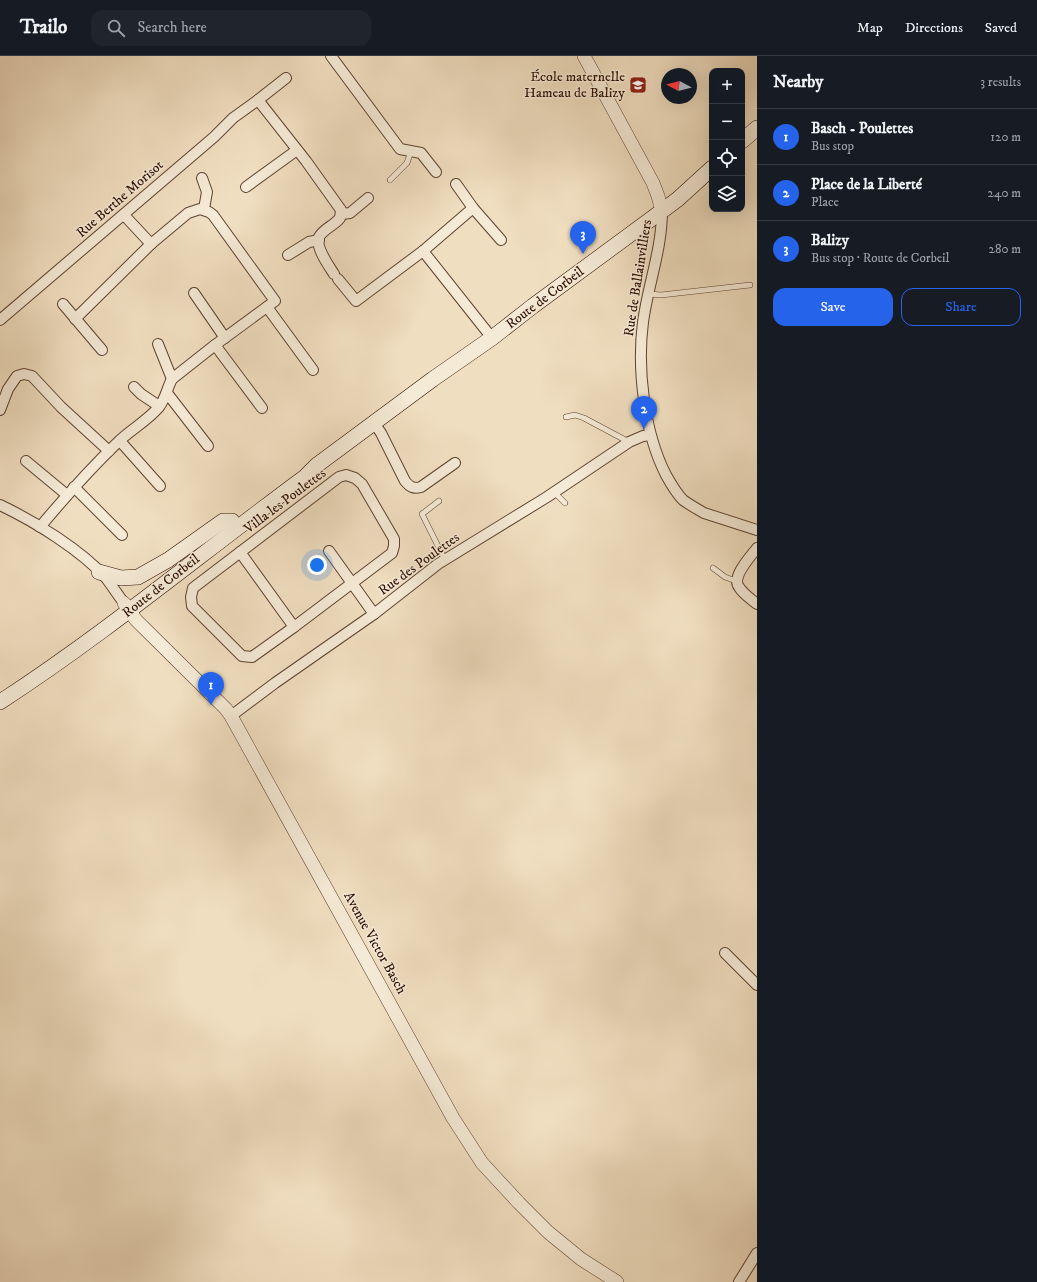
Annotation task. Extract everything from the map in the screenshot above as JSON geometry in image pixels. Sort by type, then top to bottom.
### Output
[{"type":"main road","points":[[743,140],[757,128]]},
{"type":"main road","name":"Route de Corbeil","points":[[126,606],[305,477],[318,465],[433,379],[492,338],[538,302],[678,199],[709,171]]},
{"type":"main road","name":"Route de Corbeil","points":[[0,701],[36,679],[112,624],[126,606],[143,590],[232,521],[302,472],[318,465]]},
{"type":"main road","points":[[99,572],[121,578],[138,577],[168,560],[223,521],[232,521]]},
{"type":"street","points":[[331,56],[400,149],[421,153],[436,172]]},
{"type":"street","points":[[584,56],[653,183],[662,211]]},
{"type":"street","name":"Rue Berthe Morisot","points":[[0,320],[214,137],[233,118],[286,78]]},
{"type":"street","points":[[258,100],[339,206],[342,214]]},
{"type":"street","points":[[246,187],[297,150]]},
{"type":"street","points":[[202,178],[207,192],[204,209]]},
{"type":"street","points":[[456,184],[473,208],[501,240]]},
{"type":"street","points":[[342,214],[350,213],[368,198]]},
{"type":"street","points":[[342,214],[337,222],[319,237],[318,244],[320,251],[336,277],[356,301],[423,251],[473,208]]},
{"type":"street","points":[[75,319],[151,244],[188,213],[204,209],[213,215],[313,370]]},
{"type":"street","name":"Rue de Ballainvilliers","points":[[662,211],[661,232],[643,320],[640,351],[641,374],[650,435],[659,460],[673,488],[683,499],[704,513],[757,530]]},
{"type":"street","points":[[124,215],[151,244]]},
{"type":"street","points":[[288,255],[309,242],[319,240]]},
{"type":"street","points":[[423,251],[492,338]]},
{"type":"street","points":[[194,293],[225,338]]},
{"type":"street","points":[[63,304],[102,350]]},
{"type":"street","points":[[40,527],[74,487],[109,451],[159,406],[167,393],[172,379],[271,304]]},
{"type":"street","points":[[158,344],[172,379]]},
{"type":"street","points":[[215,346],[262,408]]},
{"type":"street","points":[[0,410],[8,389],[16,376],[24,374],[32,376],[61,407],[109,451]]},
{"type":"street","points":[[134,387],[141,394],[159,406]]},
{"type":"street","points":[[167,393],[208,446]]},
{"type":"street","points":[[374,423],[381,433],[405,481],[410,487],[421,487],[455,463]]},
{"type":"street","name":"Rue des Poulettes","points":[[231,716],[275,683],[374,614],[445,560],[554,492],[629,442],[643,436],[650,435]]},
{"type":"street","points":[[120,440],[160,486]]},
{"type":"street","points":[[26,461],[67,495]]},
{"type":"street","name":"Villa les Poulettes","points":[[346,476],[356,478],[362,484],[394,539],[392,553],[252,657],[242,656],[192,606],[191,597],[193,588],[240,552],[339,477],[346,476]]},
{"type":"street","points":[[74,487],[122,535]]},
{"type":"street","points":[[0,505],[40,527],[72,548],[106,578],[126,606]]},
{"type":"street","points":[[757,548],[738,575],[736,581],[738,587],[757,604]]},
{"type":"street","points":[[330,551],[374,614]]},
{"type":"street","name":"Villa les Poulettes","points":[[240,552],[294,627]]},
{"type":"street","name":"Avenue Victor Basch","points":[[126,606],[136,620],[226,709],[231,716],[453,1118],[475,1153],[492,1175],[548,1232],[581,1259],[617,1282]]},
{"type":"street","points":[[725,953],[757,985]]},
{"type":"street","points":[[739,1282],[757,1254]]},
{"type":"lane","points":[[390,180],[407,163],[412,151]]},
{"type":"lane","points":[[649,294],[661,295],[750,285]]},
{"type":"lane","points":[[566,417],[576,416],[584,418],[629,442]]},
{"type":"lane","points":[[554,492],[565,503]]},
{"type":"lane","points":[[439,501],[422,514],[445,560]]},
{"type":"lane","points":[[713,568],[726,577],[736,581]]},
{"type":"place","name":"École maternelle Hameau de Balizy","points":[[638,85]]},
{"type":"place","name":"Balizy","points":[[583,254]]},
{"type":"place","name":"Place de la Liberté","points":[[644,429]]},
{"type":"place","name":"Basch - Poulettes","points":[[211,705]]}]
